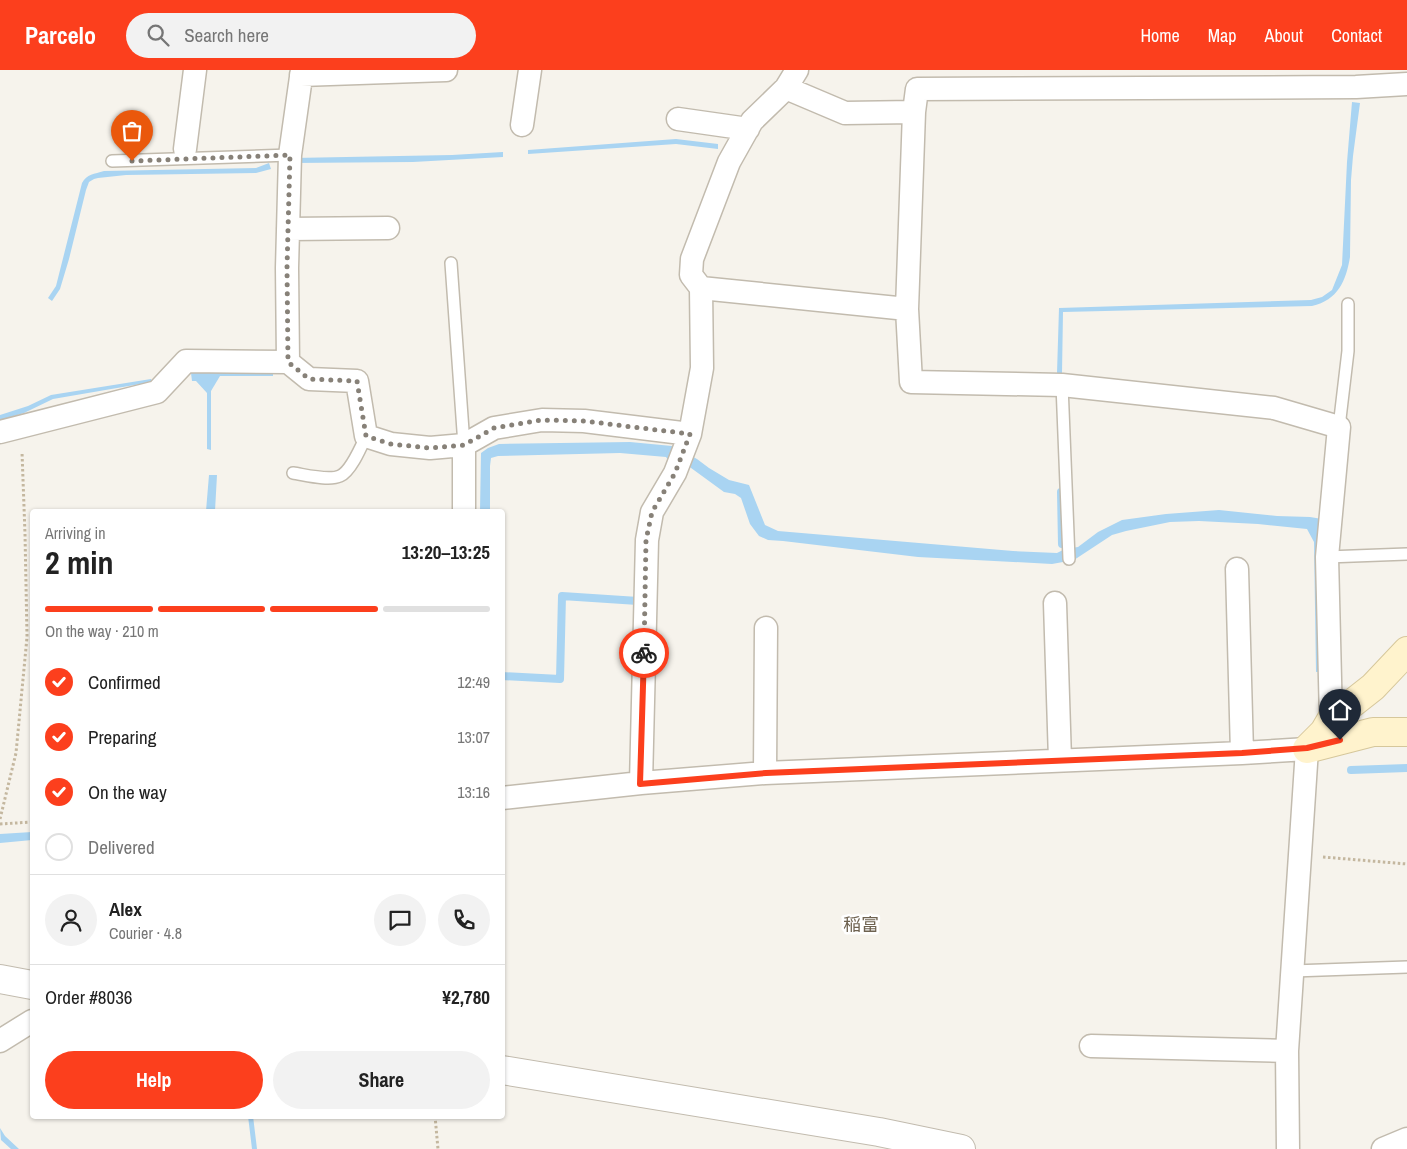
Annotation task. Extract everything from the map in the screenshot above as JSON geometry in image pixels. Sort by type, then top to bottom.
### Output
[{"type":"main road","points":[[1307,748],[1324,732],[1331,720],[1373,687],[1407,652]]},
{"type":"main road","points":[[1307,748],[1373,732],[1407,732]]},
{"type":"street","points":[[186,149],[195,70]]},
{"type":"street","points":[[288,362],[290,155],[302,73],[446,70]]},
{"type":"street","points":[[522,125],[530,70]]},
{"type":"street","points":[[640,784],[646,540],[652,512],[675,473],[685,448],[702,368],[701,288],[691,275],[692,259],[728,162],[752,121],[792,79],[845,113],[914,112]]},
{"type":"street","points":[[1331,720],[1327,557],[1339,427],[1274,408],[1062,385],[911,382],[907,309],[914,112],[918,89],[1346,87],[1407,84]]},
{"type":"street","points":[[678,120],[748,129]]},
{"type":"street","points":[[288,229],[388,228]]},
{"type":"street","points":[[701,288],[907,309]]},
{"type":"street","points":[[10,429],[157,392],[186,360],[288,362],[309,379],[357,381],[366,436],[391,444],[430,448],[464,445],[494,428],[542,420],[584,421],[685,448]]},
{"type":"street","points":[[464,445],[464,509]]},
{"type":"street","points":[[1236,569],[1242,753]]},
{"type":"street","points":[[1055,603],[1060,760]]},
{"type":"street","points":[[766,628],[766,773]]},
{"type":"street","points":[[505,798],[766,773],[1242,753],[1307,748],[1287,1051],[1288,1149]]},
{"type":"street","points":[[0,979],[30,985]]},
{"type":"street","points":[[0,1041],[30,1022]]},
{"type":"street","points":[[1091,1046],[1287,1051]]},
{"type":"street","points":[[505,1070],[879,1132],[962,1149]]},
{"type":"street","points":[[1383,1149],[1407,1139]]},
{"type":"lane","points":[[112,161],[290,155]]},
{"type":"lane","points":[[451,263],[464,445]]},
{"type":"lane","points":[[1339,427],[1348,350],[1348,304]]},
{"type":"lane","points":[[1062,385],[1069,559]]},
{"type":"lane","points":[[294,474],[332,478],[342,475],[352,464],[366,436]]},
{"type":"lane","points":[[1327,557],[1407,554]]},
{"type":"lane","points":[[1293,971],[1407,967]]},
{"type":"path","points":[[0,819],[16,753],[27,637],[25,534],[10,429]]},
{"type":"path","points":[[0,824],[30,822]]},
{"type":"path","points":[[1300,855],[1407,864]]},
{"type":"path","points":[[435,1119],[438,1149]]},
{"type":"water","points":[[1352,102],[1360,103],[1351,180],[1350,257],[1343,281],[1334,294],[1321,303],[1312,306],[1063,312],[1062,373],[1057,373],[1059,308],[1311,300],[1322,297],[1332,290],[1342,265]]},
{"type":"water","points":[[676,139],[718,144],[718,149],[676,144],[528,154],[528,150]]},
{"type":"water","points":[[503,152],[503,157],[413,162],[293,163],[293,158],[452,155]]},
{"type":"water","points":[[269,163],[271,169],[256,173],[126,175],[98,178],[89,182],[60,289],[52,301],[48,298],[56,286],[82,183],[89,176],[104,171],[256,168]]},
{"type":"water","points":[[273,371],[273,376],[220,376],[211,391],[211,450],[207,449],[207,393],[196,381],[192,381],[191,373]]},
{"type":"water","points":[[151,379],[152,382],[53,399],[24,413],[0,420],[0,415],[28,406],[51,395]]},
{"type":"water","points":[[630,442],[672,446],[697,459],[729,480],[749,485],[765,525],[778,531],[1057,553],[1065,549],[1078,547],[1098,532],[1122,520],[1166,514],[1219,510],[1322,519],[1324,671],[1316,672],[1314,542],[1307,529],[1258,524],[1199,521],[1170,522],[1112,535],[1074,560],[1052,564],[918,557],[768,540],[759,536],[750,524],[741,498],[735,494],[724,492],[676,457],[670,463],[666,457],[620,453],[498,456],[491,458],[490,509],[480,509],[481,453],[499,444]]},
{"type":"water","points":[[209,475],[217,475],[215,509],[206,509]]},
{"type":"water","points":[[30,832],[30,840],[0,843],[0,834]]},
{"type":"water","points":[[248,1119],[253,1119],[257,1149],[252,1149]]},
{"type":"water","points":[[0,1128],[5,1136],[19,1149],[11,1149],[1,1140]]},
{"type":"waterway","points":[[1061,492],[1062,544]]},
{"type":"waterway","points":[[505,676],[560,679],[562,596],[638,601],[638,596]]},
{"type":"waterway","points":[[1351,770],[1407,768]]},
{"type":"way so far","points":[[132,161],[290,155],[287,268],[288,362],[309,379],[357,381],[366,436],[391,444],[430,448],[464,445],[494,428],[542,420],[584,421],[690,434],[675,473],[652,512],[646,540],[644,653]]},
{"type":"district","name":"稲富","points":[[861,924]]},
{"type":"route","points":[[644,653],[640,784],[766,773],[1242,753],[1307,748],[1340,740]]}]
